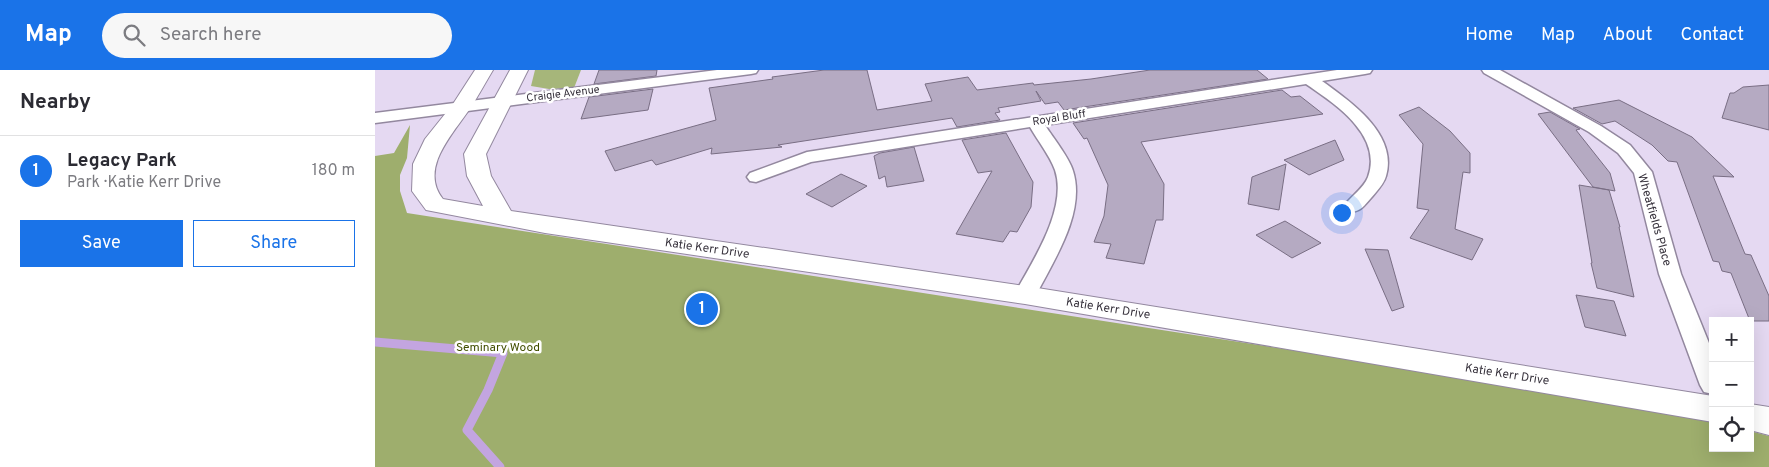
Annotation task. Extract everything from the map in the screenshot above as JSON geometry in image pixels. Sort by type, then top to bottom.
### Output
[{"type":"street","name":"Katie Kerr Drive","points":[[484,70],[461,106],[436,139],[425,164],[424,191],[435,205],[545,225],[1025,296],[1709,408]]},
{"type":"street","points":[[501,216],[479,176],[475,154],[519,70]]},
{"type":"street","name":"Craigie Avenue","points":[[375,118],[501,102],[676,75],[751,70]]},
{"type":"street","name":"Royal Bluff","points":[[756,177],[807,157],[1365,70]]},
{"type":"street","name":"Wheatfields Place","points":[[1489,70],[1595,129],[1624,149],[1643,172],[1670,274],[1709,375]]},
{"type":"street","points":[[1309,79],[1343,104],[1366,126],[1380,152],[1377,178],[1353,207]]},
{"type":"street","points":[[1025,296],[1058,231],[1068,193],[1064,170],[1035,122]]},
{"type":"street","points":[[1754,418],[1769,421]]},
{"type":"green space","points":[[535,70],[581,70],[574,88],[549,89],[531,86]]},
{"type":"green space","name":"Seminary Wood","points":[[410,125],[407,158],[400,175],[400,191],[407,213],[1652,406],[1709,420],[1709,452],[1754,452],[1754,432],[1769,436],[1769,467],[375,467],[375,156],[394,153]]},
{"type":"building","points":[[599,70],[657,70],[656,76],[594,84]]},
{"type":"building","points":[[824,70],[867,70],[877,110],[932,101],[925,84],[968,77],[977,90],[1033,83],[1034,85],[1091,79],[1150,70],[1257,70],[1268,79],[1064,110],[1058,102],[1045,104],[1036,91],[1041,101],[998,108],[1000,112],[995,113],[1000,120],[957,127],[952,118],[778,145],[782,147],[711,154],[712,148],[656,165],[652,160],[615,171],[605,151],[716,120],[709,88]]},
{"type":"building","points":[[1769,85],[1769,130],[1722,118],[1730,93],[1734,93],[1743,87]]},
{"type":"building","points":[[653,89],[648,110],[581,119],[589,97]]},
{"type":"building","points":[[1282,90],[1291,97],[1300,96],[1323,114],[1141,142],[1164,184],[1163,220],[1156,220],[1144,264],[1106,258],[1111,244],[1094,242],[1104,216],[1108,185],[1087,138],[1084,139],[1073,123]]},
{"type":"building","points":[[1619,100],[1692,137],[1734,177],[1713,176],[1745,254],[1751,255],[1769,296],[1769,321],[1754,321],[1754,317],[1748,317],[1731,273],[1722,271],[1719,262],[1713,261],[1677,162],[1668,161],[1652,145],[1615,121],[1602,124],[1573,108]]},
{"type":"building","points":[[1419,107],[1450,131],[1470,153],[1470,173],[1463,172],[1455,229],[1483,239],[1472,260],[1410,238],[1429,210],[1417,208],[1423,144],[1399,115]]},
{"type":"building","points":[[1550,112],[1580,129],[1576,130],[1610,173],[1615,191],[1593,187],[1538,114]]},
{"type":"building","points":[[1006,133],[1033,182],[1031,207],[1017,232],[1010,231],[1003,242],[956,234],[992,171],[978,173],[962,140]]},
{"type":"building","points":[[1335,140],[1344,160],[1309,175],[1284,160]]},
{"type":"building","points":[[914,147],[924,181],[887,187],[885,176],[879,179],[874,156],[880,153]]},
{"type":"building","points":[[1286,164],[1279,210],[1248,204],[1252,177]]},
{"type":"building","points":[[841,174],[867,186],[832,207],[806,194]]},
{"type":"building","points":[[1579,185],[1609,190],[1620,227],[1634,297],[1597,288],[1591,263]]},
{"type":"building","points":[[1285,221],[1321,243],[1292,258],[1256,235]]},
{"type":"building","points":[[1365,249],[1388,250],[1404,307],[1392,311]]},
{"type":"building","points":[[1576,295],[1614,301],[1626,336],[1585,327]]},
{"type":"waterway","points":[[375,342],[503,353],[488,390],[467,430],[500,467]]},
{"type":"place","name":"Legacy Park","points":[[702,309]]}]
